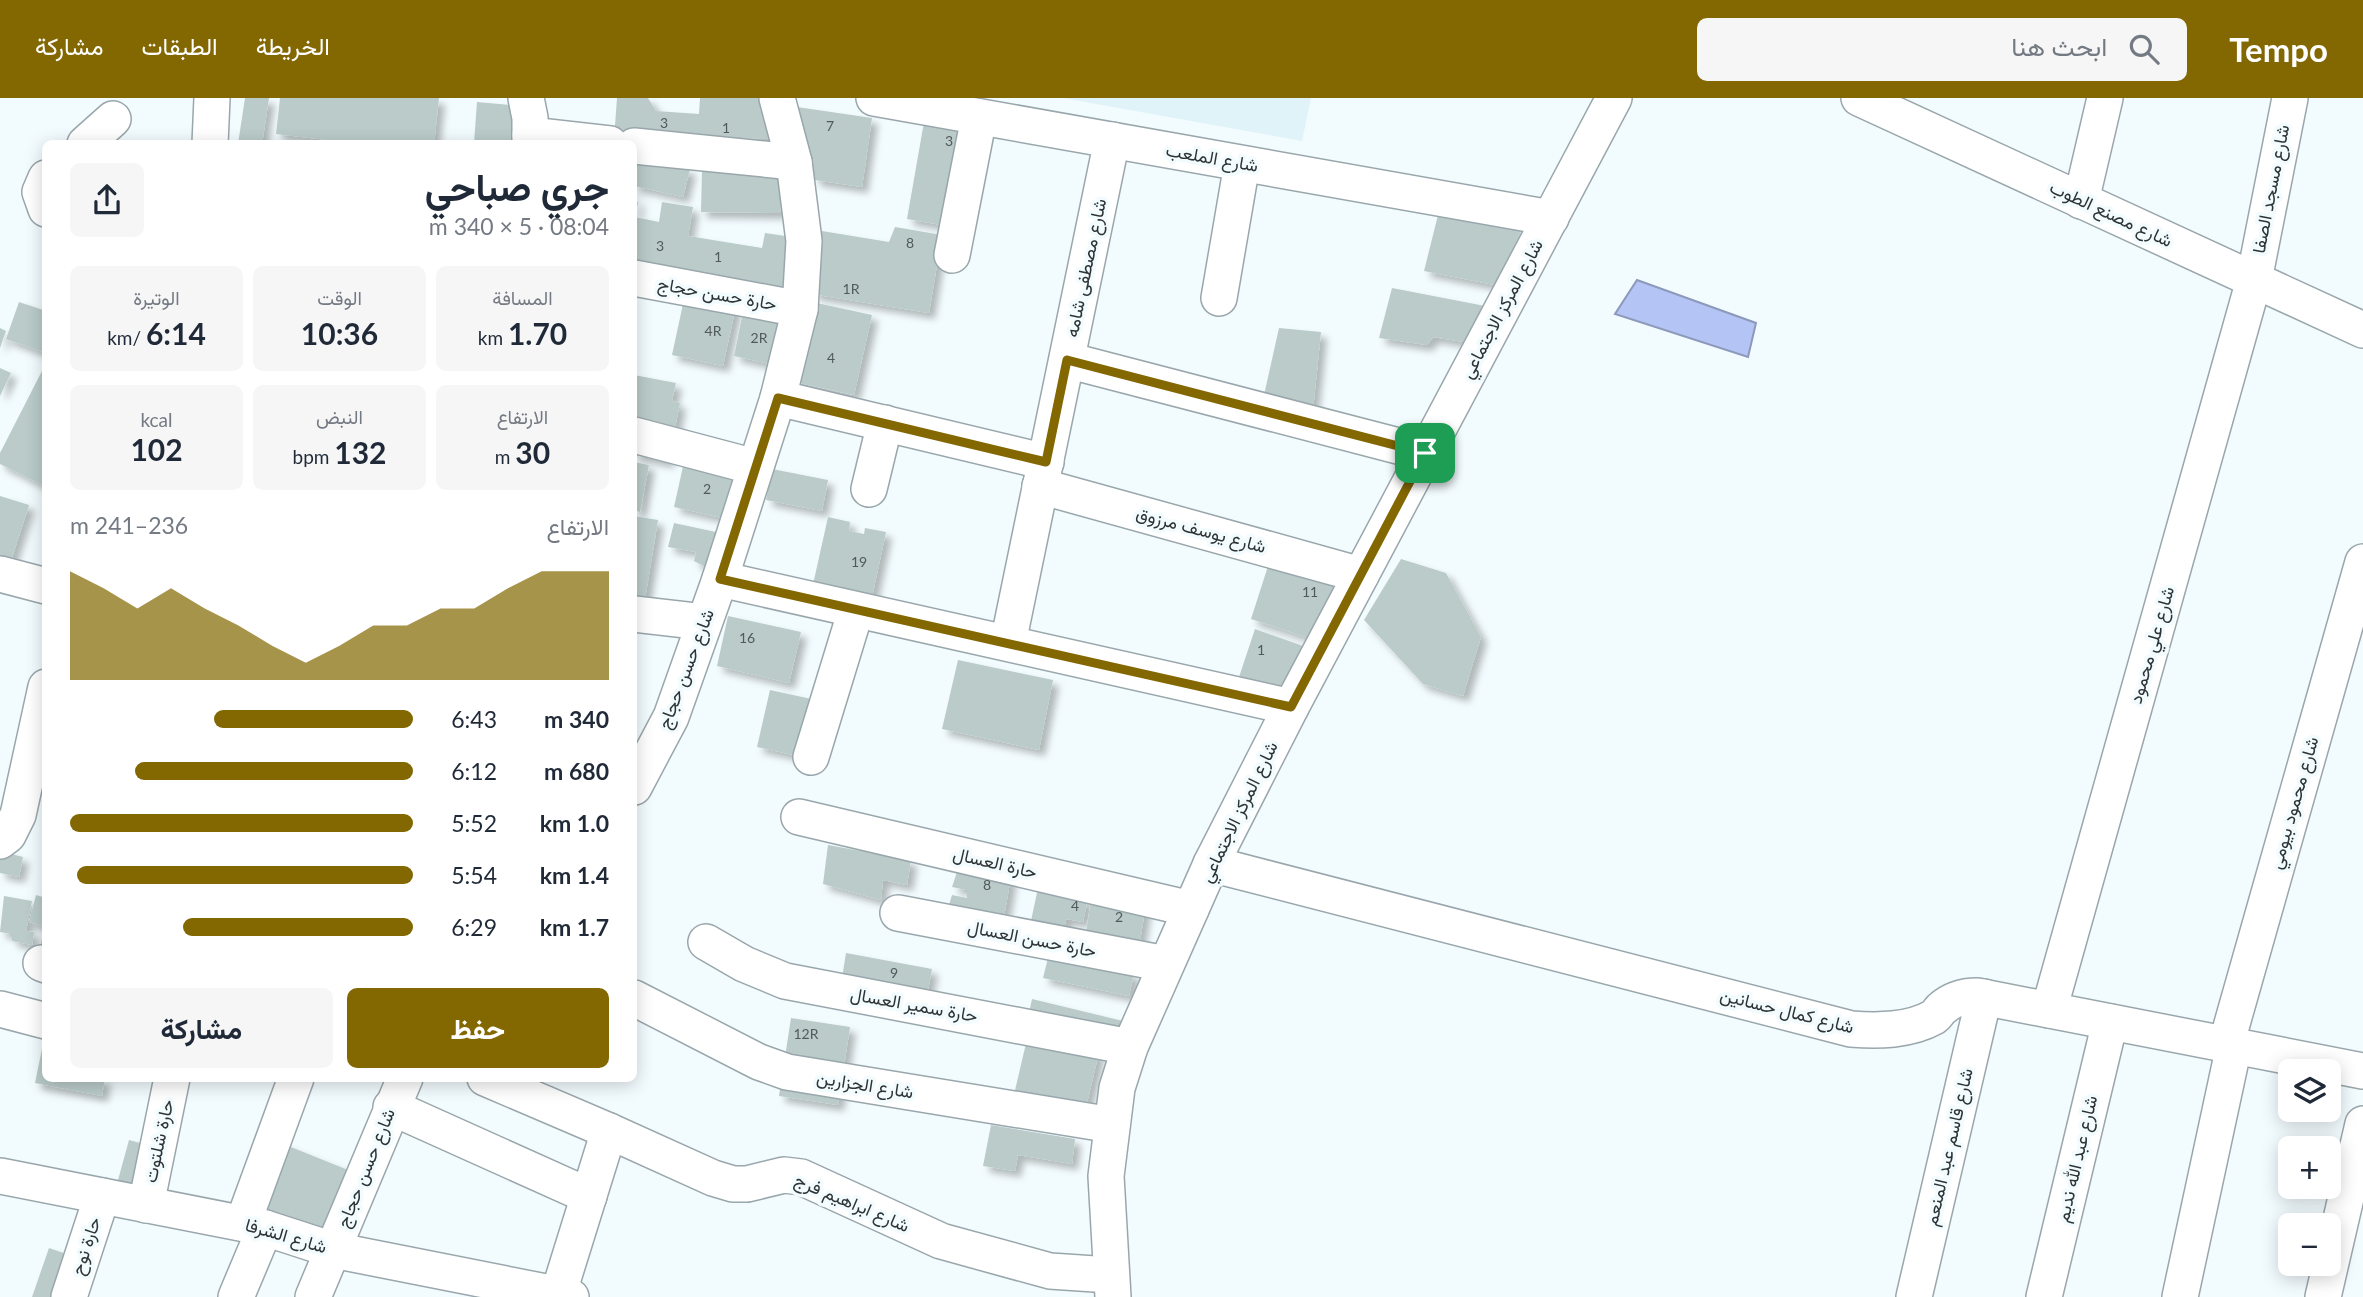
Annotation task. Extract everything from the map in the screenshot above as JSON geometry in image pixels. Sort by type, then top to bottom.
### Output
[{"type":"street","points":[[210,140],[212,98]]},
{"type":"street","points":[[526,98],[530,139]]},
{"type":"street","name":"شارع حسن حجاج","points":[[637,781],[671,717],[720,579],[778,398],[800,309],[804,241],[794,162],[777,98]]},
{"type":"street","name":"شارع الملعب","points":[[874,98],[1551,218]]},
{"type":"street","name":"شارع المركز الاجتماعي","points":[[1111,1286],[1105,1176],[1117,1088],[1130,1047],[1211,864],[1291,707],[1614,98]]},
{"type":"street","name":"شارع مصنع الطوب","points":[[1859,98],[2363,330]]},
{"type":"street","points":[[2081,201],[2105,98]]},
{"type":"street","name":"شارع مسجد الصفا","points":[[2254,280],[2290,98]]},
{"type":"street","points":[[952,255],[979,117]]},
{"type":"street","points":[[89,140],[113,119]]},
{"type":"street","name":"شارع مصطفى شامه","points":[[1008,643],[1112,140]]},
{"type":"street","points":[[637,146],[794,162]]},
{"type":"street","points":[[1219,299],[1242,163]]},
{"type":"street","name":"حارة حسن حجاج","points":[[637,279],[800,309]]},
{"type":"street","name":"شارع علي محمود","points":[[2049,1010],[2254,280]]},
{"type":"street","points":[[1067,360],[1425,453]]},
{"type":"street","name":"شارع يوسف مرزوق","points":[[778,398],[885,423],[1361,575]]},
{"type":"street","points":[[869,489],[885,423]]},
{"type":"street","points":[[637,436],[755,467]]},
{"type":"street","name":"شارع محمود بيومي","points":[[2180,1297],[2230,1046],[2363,562]]},
{"type":"street","points":[[0,574],[42,585]]},
{"type":"street","points":[[720,579],[1291,707]]},
{"type":"street","points":[[811,757],[856,610]]},
{"type":"street","points":[[637,614],[704,622]]},
{"type":"street","points":[[4,838],[18,815],[42,710]]},
{"type":"street","name":"حارة العسال","points":[[799,817],[1191,909]]},
{"type":"street","name":"شارع كمال حسانين","points":[[1211,864],[1851,1029],[1879,1031],[1908,1026],[1935,1016],[1953,1000],[1965,996],[1984,997],[2363,1071]]},
{"type":"street","name":"حارة حسن العسال","points":[[898,913],[1166,964]]},
{"type":"street","name":"حارة سمير العسال","points":[[706,942],[744,964],[785,981],[1130,1047]]},
{"type":"street","name":"شارع قاسم عبد المنعم","points":[[1914,1297],[1984,997]]},
{"type":"street","name":"شارع الجزارين","points":[[637,1000],[759,1062],[787,1072],[1112,1125]]},
{"type":"street","points":[[0,1009],[42,1020]]},
{"type":"street","name":"شارع عبد الله نديم","points":[[2045,1297],[2109,1021]]},
{"type":"street","name":"حارة شلتوت","points":[[146,1205],[171,1082]]},
{"type":"street","points":[[236,1297],[295,1082]]},
{"type":"street","name":"شارع ابراهيم فرج","points":[[495,1082],[609,1130],[713,1178],[733,1184],[747,1184],[784,1175],[800,1177],[941,1241],[1008,1261],[1111,1286]]},
{"type":"street","points":[[398,1093],[589,1196]]},
{"type":"street","name":"شارع حسن حجاج","points":[[313,1297],[398,1093]]},
{"type":"street","points":[[2323,1297],[2363,1124]]},
{"type":"street","points":[[565,1296],[589,1196],[609,1130]]},
{"type":"street","name":"شارع الشرفا","points":[[0,1176],[254,1226],[333,1250],[522,1293],[565,1296]]},
{"type":"street","name":"حارة نوح","points":[[69,1297],[102,1196]]},
{"type":"shaded area","points":[[1063,98],[1311,98],[1302,141]]},
{"type":"water","points":[[1637,280],[1756,323],[1748,357],[1615,314]]},
{"type":"building","points":[[245,98],[269,98],[263,140],[239,140]]},
{"type":"building","points":[[280,98],[439,98],[434,140],[328,140],[276,134]]},
{"type":"building","points":[[617,98],[648,98],[656,111],[699,114],[700,98],[762,98],[774,139],[635,135],[615,126]]},
{"type":"building","points":[[477,102],[522,106],[518,140],[474,140]]},
{"type":"building","points":[[797,107],[872,118],[862,187],[815,180]]},
{"type":"building","points":[[924,122],[969,129],[953,227],[907,219]]},
{"type":"building","points":[[637,158],[690,169],[683,197],[637,187]]},
{"type":"building","points":[[702,169],[782,171],[780,213],[701,212]]},
{"type":"building","points":[[662,202],[693,207],[688,236],[762,248],[765,233],[792,237],[783,293],[637,269],[637,217],[659,222]]},
{"type":"building","points":[[1438,215],[1523,227],[1495,285],[1424,271]]},
{"type":"building","points":[[895,227],[942,235],[929,313],[812,294],[822,231],[889,242]]},
{"type":"building","points":[[1392,288],[1485,306],[1464,342],[1433,337],[1427,345],[1379,338]]},
{"type":"building","points":[[686,290],[737,301],[723,366],[672,355]]},
{"type":"building","points":[[19,302],[42,310],[42,352],[6,339]]},
{"type":"building","points":[[817,303],[872,315],[854,395],[790,381]]},
{"type":"building","points":[[744,307],[785,316],[774,365],[734,356]]},
{"type":"building","points":[[0,328],[6,331],[0,348]]},
{"type":"building","points":[[1279,328],[1321,332],[1313,409],[1262,404]]},
{"type":"building","points":[[0,368],[11,373],[0,396]]},
{"type":"building","points":[[42,371],[42,485],[0,464],[0,453]]},
{"type":"building","points":[[637,376],[676,383],[672,401],[680,403],[668,462],[637,456]]},
{"type":"building","points":[[684,462],[741,475],[731,520],[674,507]]},
{"type":"building","points":[[637,463],[649,465],[640,512],[637,511]]},
{"type":"building","points":[[772,469],[828,480],[822,511],[766,500]]},
{"type":"building","points":[[0,496],[29,505],[9,567],[0,564]]},
{"type":"building","points":[[637,516],[658,520],[643,611],[637,610]]},
{"type":"building","points":[[828,517],[850,522],[849,531],[864,534],[865,528],[886,532],[869,611],[810,598]]},
{"type":"building","points":[[674,523],[725,534],[708,568],[694,561],[696,552],[668,547]]},
{"type":"building","points":[[1401,559],[1446,573],[1481,637],[1463,696],[1423,684],[1364,620]]},
{"type":"building","points":[[1269,563],[1336,585],[1318,641],[1251,619]]},
{"type":"building","points":[[728,616],[801,632],[789,683],[717,666]]},
{"type":"building","points":[[1255,629],[1303,646],[1285,699],[1237,683]]},
{"type":"building","points":[[958,660],[1053,680],[1039,750],[942,729]]},
{"type":"building","points":[[770,690],[816,700],[803,757],[757,747]]},
{"type":"building","points":[[828,845],[911,860],[907,885],[883,880],[881,900],[823,884]]},
{"type":"building","points":[[0,851],[23,857],[19,877],[0,873]]},
{"type":"building","points":[[959,866],[1011,877],[1002,928],[946,915],[952,895],[967,898],[967,890],[952,887]]},
{"type":"building","points":[[1038,888],[1088,898],[1083,922],[1066,919],[1064,930],[1028,935]]},
{"type":"building","points":[[1092,894],[1146,903],[1139,948],[1085,939]]},
{"type":"building","points":[[36,895],[42,897],[42,926],[29,922]]},
{"type":"building","points":[[4,896],[32,901],[26,931],[34,932],[32,945],[12,941],[12,934],[0,932]]},
{"type":"building","points":[[846,953],[932,969],[925,1006],[840,991]]},
{"type":"building","points":[[1049,954],[1134,973],[1129,996],[1043,978]]},
{"type":"building","points":[[1032,999],[1123,1021],[1118,1044],[1027,1022]]},
{"type":"building","points":[[791,1018],[850,1027],[838,1105],[779,1096]]},
{"type":"building","points":[[1028,1035],[1099,1052],[1083,1120],[1012,1103]]},
{"type":"building","points":[[42,1049],[42,1082],[104,1082],[102,1096],[35,1083]]},
{"type":"building","points":[[991,1125],[1075,1139],[1072,1164],[1018,1155],[1015,1171],[983,1166]]},
{"type":"building","points":[[129,1140],[159,1148],[146,1199],[115,1191]]},
{"type":"building","points":[[276,1141],[353,1172],[333,1241],[255,1217]]},
{"type":"building","points":[[49,1248],[78,1258],[65,1297],[32,1297]]},
{"type":"route","points":[[1067,360],[1425,453],[1291,707],[720,579],[778,398],[1046,462],[1067,360]]}]
